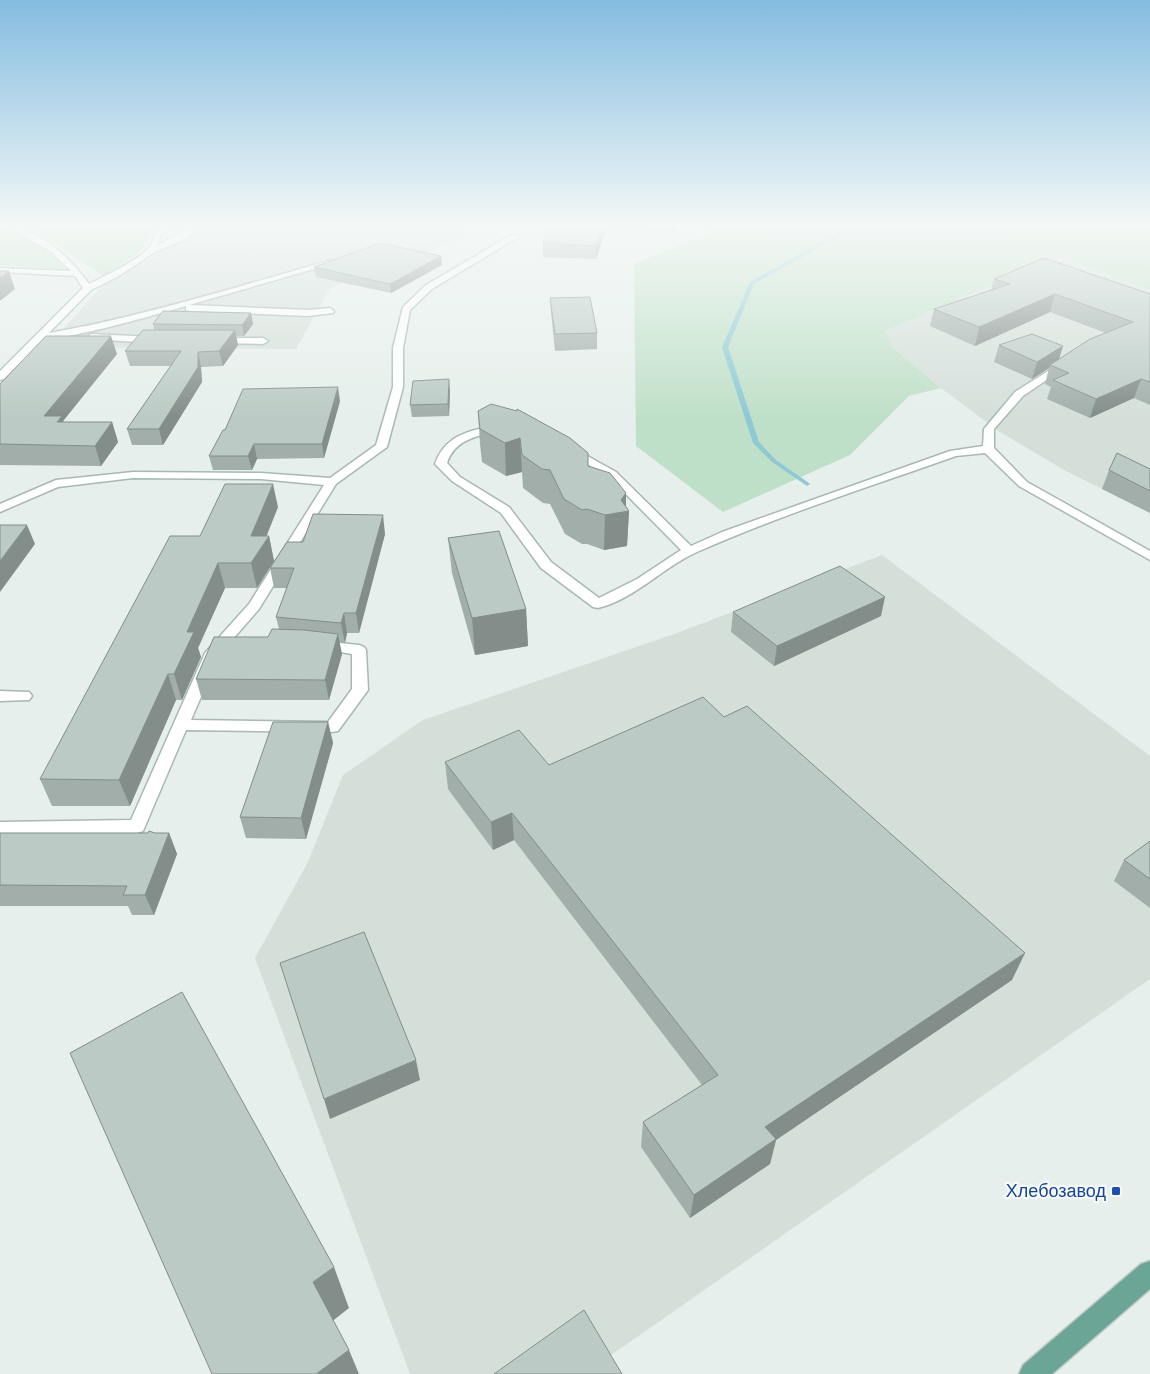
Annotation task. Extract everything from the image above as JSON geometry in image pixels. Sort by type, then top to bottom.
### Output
[{"type":"main road","points":[[1032,1374],[1150,1273]]},
{"type":"street","points":[[0,376],[87,289]]},
{"type":"street","points":[[61,335],[238,289]]},
{"type":"street","points":[[0,829],[137,826],[212,654],[254,606],[332,482],[381,447],[398,387],[398,348],[406,308],[427,289]]},
{"type":"street","points":[[175,307],[308,313],[330,310]]},
{"type":"street","points":[[40,337],[61,335],[160,340]]},
{"type":"street","points":[[207,341],[263,341]]},
{"type":"street","points":[[1076,356],[1019,394],[989,429],[988,449],[1022,484],[1150,556]]},
{"type":"street","points":[[512,428],[486,430],[457,441],[448,446],[443,454],[441,464],[456,479],[505,510],[516,521],[546,565],[598,604],[642,582],[689,551],[726,535],[954,453],[988,449]]},
{"type":"street","points":[[558,445],[612,474],[689,551]]},
{"type":"street","points":[[0,508],[56,484],[133,475],[261,476],[332,482]]},
{"type":"street","points":[[224,640],[243,640]]},
{"type":"street","points":[[181,725],[332,727],[360,690],[359,650],[308,644]]},
{"type":"street","points":[[0,696],[24,696]]},
{"type":"shaded area","points":[[99,289],[329,289],[296,349],[47,347]]},
{"type":"shaded area","points":[[981,289],[1150,290],[1150,513],[1064,470],[1000,432],[941,388],[891,346],[884,331]]},
{"type":"shaded area","points":[[882,555],[1150,756],[1150,979],[584,1374],[410,1374],[255,958],[308,862],[343,775],[423,720],[677,633]]},
{"type":"green space","points":[[634,289],[981,289],[885,331],[891,346],[941,388],[909,396],[850,455],[723,512],[636,446]]},
{"type":"building","points":[[994,289],[1136,289],[1150,294],[1150,382],[1141,379],[1096,399],[1053,380],[1069,373],[1050,365],[1090,339],[1133,322],[1055,294],[979,327],[934,309]]},
{"type":"building","points":[[590,297],[597,333],[555,334],[550,298]]},
{"type":"building","points":[[163,311],[251,313],[242,325],[153,324]]},
{"type":"building","points":[[143,330],[235,330],[219,351],[198,352],[198,367],[159,429],[127,429],[181,351],[125,351]]},
{"type":"building","points":[[1032,334],[1063,346],[1037,362],[999,345]]},
{"type":"building","points":[[46,336],[111,336],[44,416],[62,416],[57,422],[112,422],[95,446],[0,444],[0,384]]},
{"type":"building","points":[[449,379],[448,404],[410,405],[413,381]]},
{"type":"building","points":[[338,387],[322,444],[254,444],[248,456],[209,456],[223,430],[225,430],[243,389]]},
{"type":"building","points":[[491,404],[517,411],[517,409],[570,438],[588,453],[588,466],[610,473],[626,493],[621,500],[629,511],[605,515],[587,509],[582,510],[564,499],[550,470],[542,469],[522,455],[520,438],[505,443],[480,429],[478,411]]},
{"type":"building","points":[[1117,453],[1150,469],[1150,491],[1109,470]]},
{"type":"building","points":[[225,484],[273,484],[251,536],[269,536],[251,563],[218,563],[187,632],[194,632],[174,674],[168,674],[119,780],[40,779],[170,536],[200,536]]},
{"type":"building","points":[[313,514],[383,515],[356,613],[344,613],[341,623],[276,617],[294,568],[270,568],[287,542],[303,542]]},
{"type":"building","points":[[0,525],[27,525],[0,561]]},
{"type":"building","points":[[499,531],[526,609],[472,618],[448,538]]},
{"type":"building","points":[[840,566],[885,597],[777,646],[733,612]]},
{"type":"building","points":[[272,629],[338,634],[325,680],[196,679],[214,637],[268,637]]},
{"type":"building","points":[[703,697],[724,717],[747,706],[1025,953],[765,1127],[776,1139],[694,1195],[643,1122],[718,1075],[512,813],[491,822],[445,762],[519,730],[549,765]]},
{"type":"building","points":[[273,722],[328,722],[301,818],[240,817]]},
{"type":"building","points":[[149,831],[169,833],[145,895],[123,895],[127,886],[0,885],[0,833],[148,833]]},
{"type":"building","points":[[1150,841],[1150,879],[1124,860]]},
{"type":"building","points":[[364,932],[416,1060],[324,1099],[280,963]]},
{"type":"building","points":[[182,992],[334,1267],[313,1282],[349,1350],[316,1374],[212,1374],[70,1053]]},
{"type":"building","points":[[584,1310],[622,1374],[494,1374]]},
{"type":"waterway","points":[[749,289],[725,347],[756,443],[774,461],[807,484]]},
{"type":"place","name":"Хлебозавод","points":[[1116,1191]]}]
